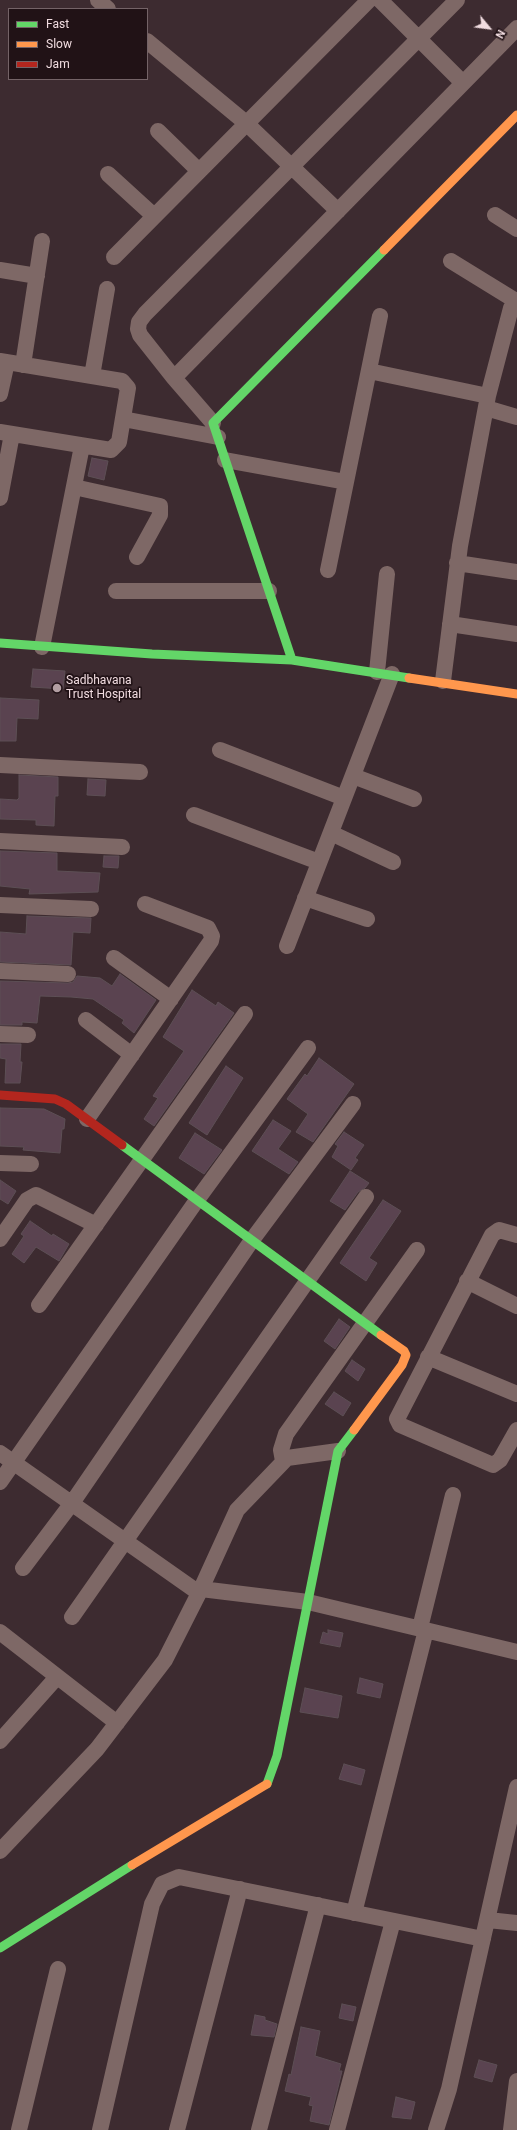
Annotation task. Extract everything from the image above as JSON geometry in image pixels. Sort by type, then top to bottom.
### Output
[{"type":"street","points":[[98,0],[107,8]]},
{"type":"street","points":[[114,257],[371,0],[420,38],[463,84]]},
{"type":"street","points":[[292,660],[215,430],[140,335],[138,329],[145,314],[457,0]]},
{"type":"street","points":[[174,378],[517,28]]},
{"type":"street","points":[[148,42],[246,124],[338,211]]},
{"type":"street","points":[[215,430],[517,115]]},
{"type":"street","points":[[158,131],[199,171]]},
{"type":"street","points":[[108,174],[154,216]]},
{"type":"street","points":[[495,215],[517,230]]},
{"type":"street","points":[[23,365],[42,240]]},
{"type":"street","points":[[443,681],[458,563],[487,402],[516,304],[451,261]]},
{"type":"street","points":[[0,270],[36,276]]},
{"type":"street","points":[[92,376],[107,289]]},
{"type":"street","points":[[328,570],[380,316]]},
{"type":"street","points":[[0,394],[3,361],[122,381],[126,383],[128,388],[119,442],[111,450],[6,433],[0,498]]},
{"type":"street","points":[[369,371],[487,402],[517,417]]},
{"type":"street","points":[[123,419],[215,430]]},
{"type":"street","points":[[42,647],[82,446]]},
{"type":"street","points":[[225,460],[346,482]]},
{"type":"street","points":[[74,487],[160,506],[160,515],[137,557]]},
{"type":"street","points":[[458,563],[517,572]]},
{"type":"street","points":[[287,946],[353,776],[385,673],[387,574]]},
{"type":"street","points":[[116,591],[269,591]]},
{"type":"street","points":[[450,624],[517,634]]},
{"type":"street","points":[[0,643],[152,654],[292,660],[443,681],[517,694]]},
{"type":"street","points":[[220,750],[344,798]]},
{"type":"street","points":[[0,765],[140,772]]},
{"type":"street","points":[[353,776],[414,799]]},
{"type":"street","points":[[194,815],[319,862]]},
{"type":"street","points":[[331,833],[393,862]]},
{"type":"street","points":[[0,841],[122,847]]},
{"type":"street","points":[[305,898],[367,919]]},
{"type":"street","points":[[87,1119],[211,942],[211,932],[208,928],[145,904]]},
{"type":"street","points":[[0,905],[91,909]]},
{"type":"street","points":[[114,958],[171,999]]},
{"type":"street","points":[[0,971],[68,974]]},
{"type":"street","points":[[39,1305],[245,1014]]},
{"type":"street","points":[[86,1020],[132,1055]]},
{"type":"street","points":[[0,1034],[28,1035]]},
{"type":"street","points":[[0,1482],[197,1200],[308,1048]]},
{"type":"street","points":[[0,1095],[56,1099],[87,1119],[404,1351],[405,1360],[338,1451],[277,1756],[267,1784],[168,1842],[0,1948]]},
{"type":"street","points":[[23,1568],[72,1503],[252,1240],[353,1104]]},
{"type":"street","points":[[0,1163],[31,1164]]},
{"type":"street","points":[[0,1239],[27,1200],[36,1195],[96,1225]]},
{"type":"street","points":[[72,1617],[126,1542],[366,1197]]},
{"type":"street","points":[[517,1235],[504,1230],[495,1232],[467,1281],[397,1416],[400,1425],[494,1465],[500,1460],[517,1430]]},
{"type":"street","points":[[283,1461],[281,1450],[286,1434],[416,1250]]},
{"type":"street","points":[[467,1281],[517,1306]]},
{"type":"street","points":[[428,1357],[517,1394]]},
{"type":"street","points":[[0,1851],[97,1749],[165,1660],[200,1591],[237,1510],[287,1458],[338,1451]]},
{"type":"street","points":[[0,1453],[126,1542],[200,1591],[308,1602],[517,1652]]},
{"type":"street","points":[[354,1913],[454,1495]]},
{"type":"street","points":[[0,1632],[117,1723]]},
{"type":"street","points":[[0,1741],[57,1676]]},
{"type":"street","points":[[436,2130],[450,2089],[517,1787]]},
{"type":"street","points":[[100,2130],[152,1904],[162,1884],[180,1876],[483,1940]]},
{"type":"street","points":[[177,2130],[240,1889]]},
{"type":"street","points":[[259,2130],[318,1905]]},
{"type":"street","points":[[338,2130],[392,1920]]},
{"type":"street","points":[[488,1920],[517,1923]]},
{"type":"street","points":[[19,2130],[58,1969]]},
{"type":"street","points":[[511,2130],[517,2081]]},
{"type":"building","points":[[92,458],[108,461],[104,480],[88,476]]},
{"type":"building","points":[[33,669],[65,671],[63,689],[31,687]]},
{"type":"building","points":[[0,698],[39,700],[38,719],[17,718],[16,741],[0,741]]},
{"type":"building","points":[[19,775],[58,777],[58,796],[55,796],[54,826],[36,825],[36,820],[0,819],[0,799],[17,800],[19,798]]},
{"type":"building","points":[[88,779],[106,780],[105,796],[87,795]]},
{"type":"building","points":[[0,851],[57,853],[57,871],[100,873],[98,892],[29,894],[30,889],[0,886]]},
{"type":"building","points":[[104,856],[119,856],[118,868],[103,867]]},
{"type":"building","points":[[27,916],[91,918],[90,933],[73,932],[71,965],[0,962],[0,932],[26,934]]},
{"type":"building","points":[[120,974],[156,1000],[134,1033],[122,1023],[124,1020],[93,999],[71,997],[40,996],[37,1023],[22,1022],[22,1025],[0,1025],[0,981],[68,983],[73,982],[77,976],[100,978],[112,986]]},
{"type":"building","points":[[192,990],[216,1006],[218,1002],[234,1013],[154,1126],[144,1119],[158,1098],[153,1096],[184,1051],[163,1037]]},
{"type":"building","points":[[0,1044],[21,1044],[20,1062],[22,1062],[20,1083],[5,1083],[6,1059],[0,1058]]},
{"type":"building","points":[[319,1058],[354,1084],[313,1142],[296,1132],[308,1114],[287,1099],[305,1074],[307,1076]]},
{"type":"building","points":[[226,1066],[243,1078],[207,1135],[189,1123]]},
{"type":"building","points":[[0,1108],[44,1109],[65,1119],[64,1129],[62,1129],[60,1153],[23,1150],[24,1147],[0,1146]]},
{"type":"building","points":[[273,1120],[291,1131],[278,1149],[298,1162],[289,1174],[252,1151]]},
{"type":"building","points":[[344,1132],[364,1145],[355,1158],[358,1160],[351,1170],[332,1157],[338,1146],[335,1144]]},
{"type":"building","points":[[195,1133],[222,1150],[204,1174],[179,1158]]},
{"type":"building","points":[[350,1171],[369,1183],[365,1188],[358,1192],[345,1210],[330,1201]]},
{"type":"building","points":[[0,1180],[16,1191],[8,1204],[0,1199]]},
{"type":"building","points":[[383,1200],[401,1211],[369,1258],[377,1263],[366,1281],[340,1263]]},
{"type":"building","points":[[30,1221],[52,1236],[53,1234],[69,1244],[59,1261],[36,1247],[24,1263],[12,1254],[24,1236],[21,1234]]},
{"type":"building","points":[[339,1319],[350,1327],[335,1349],[324,1341]]},
{"type":"building","points":[[352,1360],[365,1369],[358,1381],[345,1371]]},
{"type":"building","points":[[334,1392],[351,1403],[343,1416],[325,1404]]},
{"type":"building","points":[[328,1630],[343,1633],[340,1647],[320,1643],[323,1632],[328,1634]]},
{"type":"building","points":[[360,1678],[383,1684],[380,1698],[357,1693]]},
{"type":"building","points":[[305,1688],[342,1696],[338,1718],[300,1712]]},
{"type":"building","points":[[344,1764],[365,1770],[361,1785],[339,1779]]},
{"type":"building","points":[[342,2004],[356,2007],[353,2021],[339,2018]]},
{"type":"building","points":[[255,2015],[265,2017],[265,2020],[277,2024],[274,2037],[251,2035]]},
{"type":"building","points":[[301,2027],[320,2031],[315,2056],[341,2064],[339,2071],[342,2071],[329,2125],[310,2121],[313,2106],[309,2105],[311,2097],[285,2091],[289,2074],[291,2075]]},
{"type":"building","points":[[479,2060],[497,2065],[492,2082],[474,2077]]},
{"type":"building","points":[[396,2097],[415,2102],[411,2119],[392,2117]]},
{"type":"traffic: fast","points":[[292,660],[213,423],[384,250]]},
{"type":"traffic: fast","points":[[0,643],[152,654],[292,660],[409,678]]},
{"type":"traffic: fast","points":[[122,1145],[381,1335]]},
{"type":"traffic: fast","points":[[267,1784],[277,1756],[338,1451],[354,1430]]},
{"type":"traffic: fast","points":[[0,1948],[132,1865]]},
{"type":"traffic: slow","points":[[384,250],[517,115]]},
{"type":"traffic: slow","points":[[409,678],[517,694]]},
{"type":"traffic: slow","points":[[354,1430],[402,1365],[406,1355],[404,1351],[381,1335]]},
{"type":"traffic: slow","points":[[132,1865],[267,1784]]},
{"type":"traffic: jam","points":[[0,1095],[55,1099],[66,1104],[122,1145]]},
{"type":"place","name":"Sadbhavana Trust Hospital","points":[[57,688]]}]
